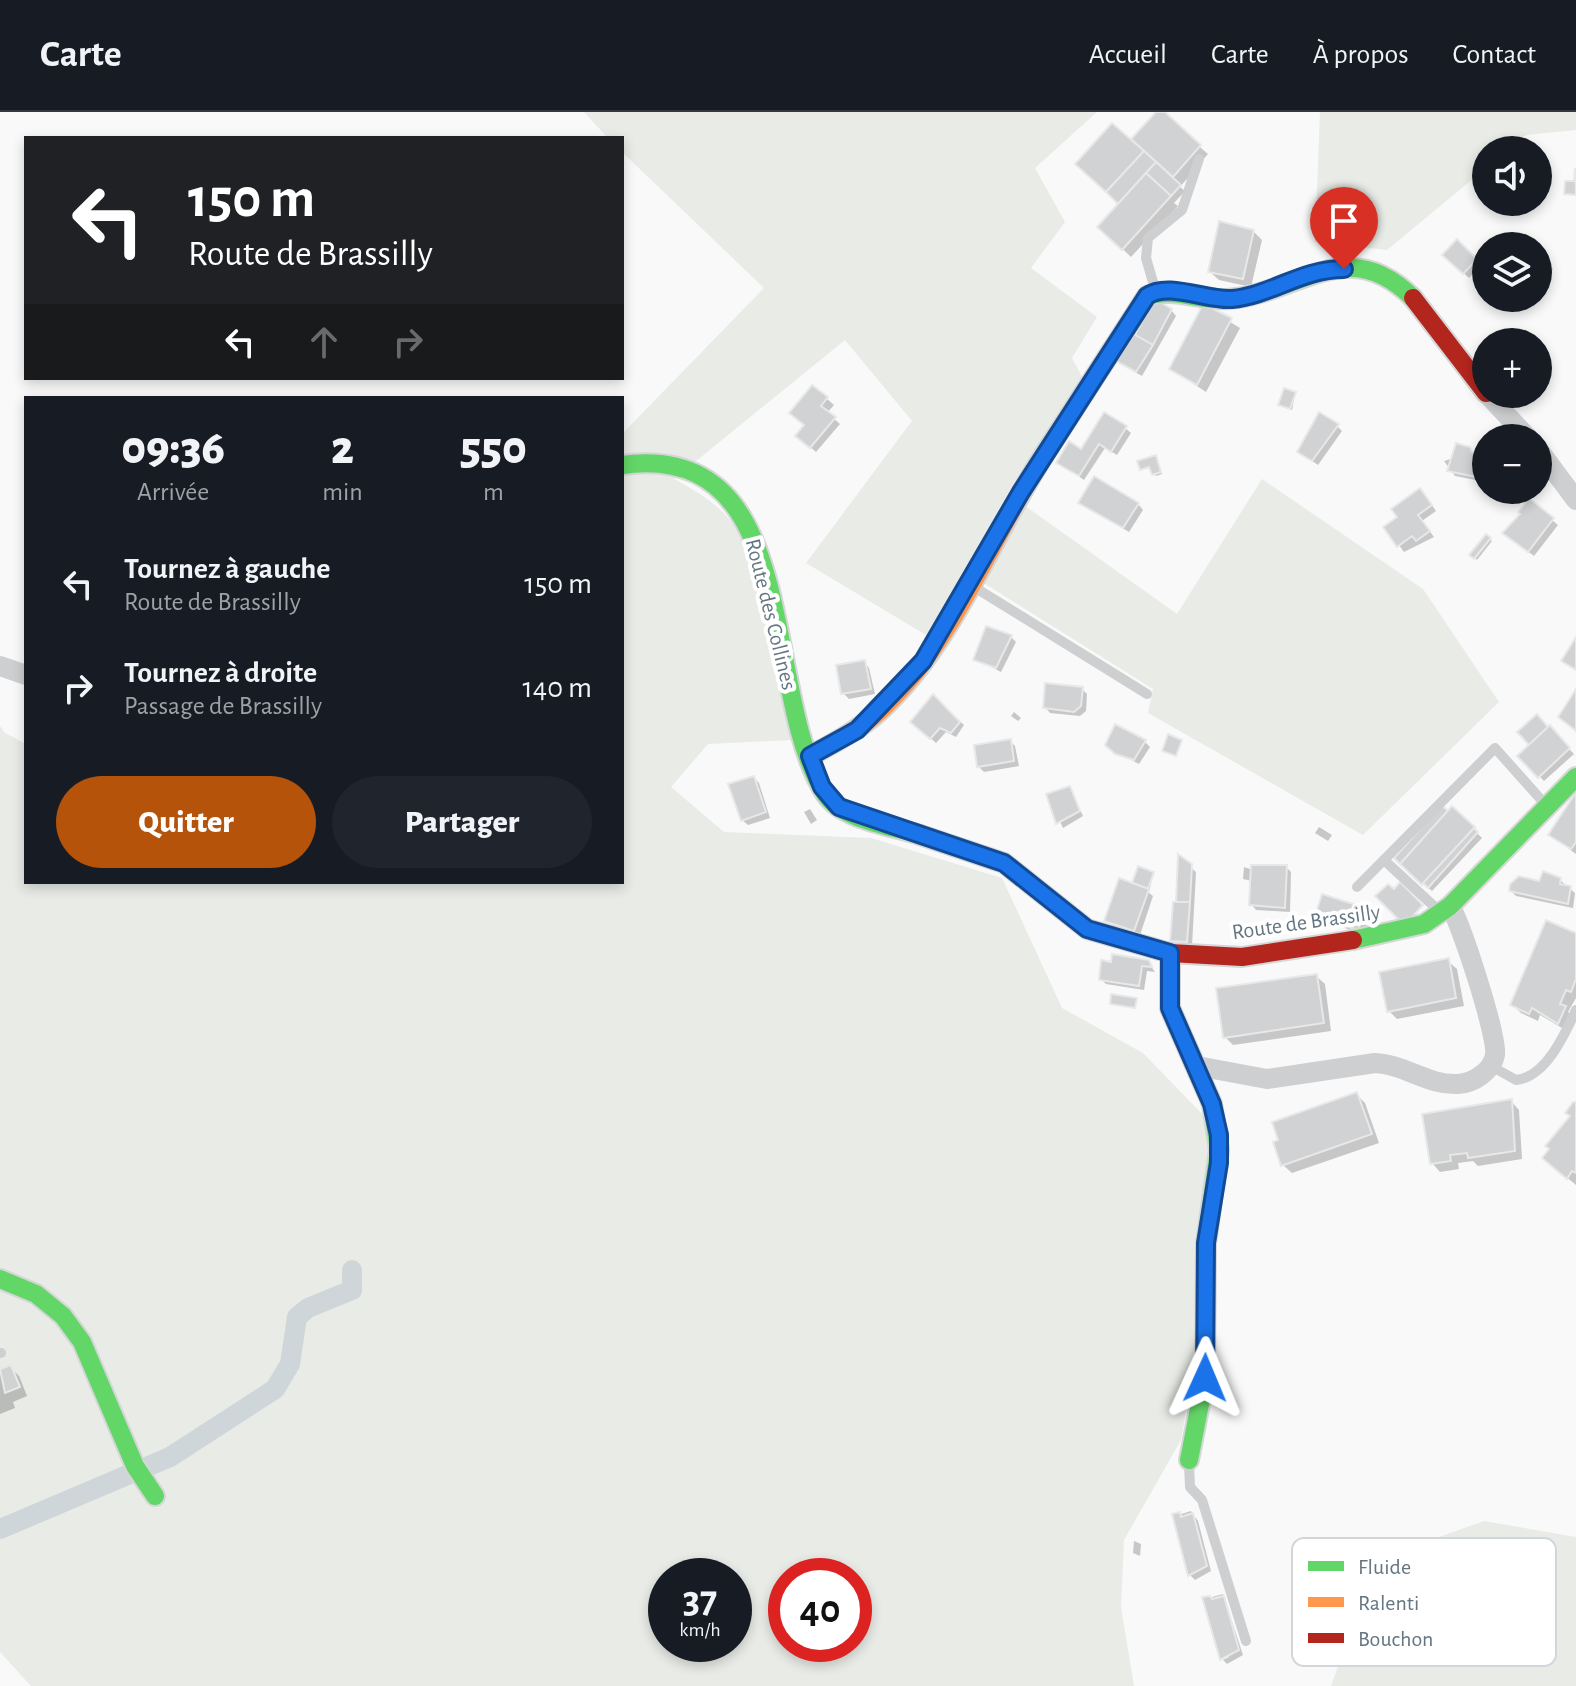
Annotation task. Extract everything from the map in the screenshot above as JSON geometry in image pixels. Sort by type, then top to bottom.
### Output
[{"type":"street","points":[[810,756],[847,737],[889,701],[930,651],[1086,387],[1143,300],[1155,291],[1231,299],[1314,270],[1344,269],[1375,273],[1398,284],[1415,301],[1472,375]]},
{"type":"street","points":[[1500,408],[1515,424]]},
{"type":"street","name":"Route des Collines","points":[[624,465],[652,461],[684,468],[717,487],[741,512],[763,562],[796,712],[810,756]]},
{"type":"street","points":[[1552,468],[1576,500]]},
{"type":"street","points":[[0,666],[24,674]]},
{"type":"street","name":"Route de Brassilly","points":[[810,756],[822,787],[839,807],[1004,863],[1087,929],[1170,953],[1204,958],[1284,953],[1395,933],[1424,924],[1446,910],[1576,777]]},
{"type":"street","points":[[1197,1066],[1267,1079],[1343,1065],[1393,1064],[1439,1083],[1462,1084],[1482,1075],[1491,1066],[1495,1048],[1467,948],[1446,910]]},
{"type":"street","points":[[1170,953],[1170,1008],[1217,1119],[1219,1150],[1206,1243],[1205,1378],[1189,1460]]},
{"type":"street","points":[[0,1279],[36,1292],[69,1321],[101,1377],[112,1421],[138,1473],[155,1496]]},
{"type":"lane","points":[[1155,291],[1146,258],[1148,238],[1182,210],[1199,159]]},
{"type":"lane","points":[[969,584],[1147,694]]},
{"type":"lane","points":[[1357,887],[1495,748],[1548,808]]},
{"type":"lane","points":[[1384,860],[1446,910]]},
{"type":"lane","points":[[1491,1066],[1516,1080],[1533,1075],[1564,1036],[1576,1010]]},
{"type":"lane","points":[[1189,1460],[1190,1487],[1202,1500],[1246,1641]]},
{"type":"shaded area","points":[[584,112],[1097,112],[1035,168],[1065,222],[1031,268],[1097,317],[1072,358],[1082,377],[1014,498],[1177,614],[1262,479],[1423,589],[1499,702],[1363,835],[1148,713],[1153,689],[966,572],[926,635],[806,563],[912,421],[845,340],[674,479],[727,516],[749,549],[793,740],[708,744],[671,787],[724,832],[871,838],[1002,878],[1062,1008],[1143,1053],[1205,1117],[1209,1135],[1196,1356],[1181,1440],[1124,1540],[1121,1607],[1134,1686],[31,1686],[0,1652],[0,726],[5,733],[24,743],[24,884],[624,884],[624,432],[764,288],[624,154],[624,136],[606,136]]},
{"type":"shaded area","points":[[1320,112],[1576,112],[1576,130],[1525,136],[1472,136],[1472,180],[1387,250],[1315,242]]},
{"type":"shaded area","points":[[1484,1521],[1576,1537],[1576,1686],[1331,1686],[1338,1666],[1556,1666],[1556,1538],[1439,1537]]},
{"type":"building","points":[[1156,112],[1165,112],[1201,145],[1173,177],[1131,139]]},
{"type":"building","points":[[1112,123],[1144,151],[1106,192],[1075,164]]},
{"type":"building","points":[[1144,151],[1156,162],[1118,204],[1106,192]]},
{"type":"building","points":[[1156,162],[1181,185],[1171,196],[1146,173]]},
{"type":"building","points":[[1575,168],[1576,195],[1564,194],[1565,181],[1574,181]]},
{"type":"building","points":[[1146,173],[1171,196],[1122,250],[1097,227]]},
{"type":"building","points":[[1219,221],[1254,230],[1243,279],[1208,272]]},
{"type":"building","points":[[1457,239],[1472,254],[1472,264],[1463,274],[1442,255]]},
{"type":"building","points":[[1154,299],[1172,309],[1153,345],[1135,335]]},
{"type":"building","points":[[1203,304],[1232,318],[1197,385],[1169,369]]},
{"type":"building","points":[[1130,332],[1153,345],[1136,372],[1114,360]]},
{"type":"building","points":[[812,385],[828,397],[821,406],[836,417],[810,448],[795,436],[804,425],[789,413]]},
{"type":"building","points":[[1284,388],[1296,392],[1290,409],[1278,405]]},
{"type":"building","points":[[1104,412],[1127,426],[1111,452],[1099,444],[1079,476],[1056,463],[1069,441],[1081,449]]},
{"type":"building","points":[[1319,412],[1339,424],[1312,461],[1297,452]]},
{"type":"building","points":[[1456,443],[1470,447],[1472,476],[1447,471]]},
{"type":"building","points":[[1156,455],[1161,472],[1152,475],[1149,467],[1140,470],[1137,461]]},
{"type":"building","points":[[1094,476],[1139,503],[1123,528],[1078,503]]},
{"type":"building","points":[[1420,488],[1432,505],[1418,515],[1430,531],[1416,541],[1412,536],[1397,547],[1383,527],[1397,517],[1391,509]]},
{"type":"building","points":[[1524,504],[1536,504],[1554,518],[1528,552],[1502,533],[1520,514],[1518,512]]},
{"type":"building","points":[[1486,534],[1491,538],[1474,559],[1469,555]]},
{"type":"building","points":[[986,626],[1012,635],[996,668],[973,660]]},
{"type":"building","points":[[1576,637],[1576,670],[1561,661]]},
{"type":"building","points":[[865,660],[871,689],[841,694],[836,665]]},
{"type":"building","points":[[1045,683],[1083,687],[1081,706],[1074,712],[1043,708]]},
{"type":"building","points":[[1576,689],[1576,731],[1558,717]]},
{"type":"building","points":[[933,694],[960,722],[951,733],[940,728],[930,739],[910,722]]},
{"type":"building","points":[[1537,714],[1548,727],[1529,745],[1517,732]]},
{"type":"building","points":[[1115,724],[1146,740],[1134,760],[1115,754],[1105,745]]},
{"type":"building","points":[[1550,725],[1570,748],[1538,778],[1517,756]]},
{"type":"building","points":[[1168,734],[1182,740],[1176,756],[1162,751]]},
{"type":"building","points":[[1011,739],[1014,761],[977,767],[974,745]]},
{"type":"building","points":[[754,776],[766,812],[741,821],[728,784]]},
{"type":"building","points":[[1070,786],[1080,811],[1056,824],[1046,794]]},
{"type":"building","points":[[1576,792],[1576,842],[1571,849],[1548,835]]},
{"type":"building","points":[[1442,805],[1448,811],[1400,864],[1394,858]]},
{"type":"building","points":[[1452,806],[1475,827],[1422,885],[1400,864]]},
{"type":"building","points":[[1474,828],[1478,832],[1428,888],[1423,883]]},
{"type":"building","points":[[1178,854],[1192,864],[1190,902],[1176,902]]},
{"type":"building","points":[[1251,865],[1287,865],[1285,908],[1249,905]]},
{"type":"building","points":[[1138,866],[1154,872],[1148,889],[1132,883]]},
{"type":"building","points":[[1543,871],[1561,878],[1560,884],[1571,886],[1568,904],[1509,891],[1510,884],[1519,876],[1539,881]]},
{"type":"building","points":[[1119,878],[1149,889],[1134,931],[1104,921]]},
{"type":"building","points":[[1400,882],[1423,905],[1412,917],[1400,921],[1375,896],[1388,884],[1394,889]]},
{"type":"building","points":[[1322,894],[1366,908],[1358,930],[1315,916]]},
{"type":"building","points":[[1173,902],[1190,902],[1187,942],[1170,941]]},
{"type":"building","points":[[1546,920],[1576,933],[1576,979],[1571,992],[1566,990],[1560,1004],[1566,1006],[1558,1024],[1532,1008],[1529,1014],[1510,1005]]},
{"type":"building","points":[[1112,954],[1149,960],[1152,967],[1142,966],[1139,986],[1099,980],[1101,960],[1111,962]]},
{"type":"building","points":[[1449,958],[1456,998],[1387,1012],[1379,972]]},
{"type":"building","points":[[1317,974],[1324,1023],[1223,1038],[1216,988]]},
{"type":"building","points":[[1111,994],[1137,998],[1135,1008],[1110,1004]]},
{"type":"building","points":[[1357,1092],[1372,1134],[1281,1166],[1273,1142],[1278,1140],[1272,1122]]},
{"type":"building","points":[[1512,1099],[1515,1151],[1468,1158],[1467,1153],[1450,1155],[1451,1161],[1430,1164],[1422,1114]]},
{"type":"building","points":[[1576,1102],[1576,1173],[1572,1171],[1567,1179],[1542,1158],[1549,1149],[1545,1146],[1570,1116],[1565,1113]]},
{"type":"building","points":[[11,1365],[20,1387],[5,1393],[0,1369]]},
{"type":"building","points":[[1180,1512],[1181,1517],[1193,1513],[1207,1566],[1188,1576],[1172,1514]]},
{"type":"building","points":[[1210,1596],[1212,1599],[1224,1596],[1239,1650],[1220,1660],[1202,1597]]},
{"type":"waterway","points":[[0,1529],[170,1457],[275,1389],[290,1364],[297,1317],[308,1308],[352,1290],[352,1270]]},
{"type":"traffic: fast","points":[[1044,455],[1147,296],[1167,293],[1227,299],[1253,295],[1322,272],[1344,268],[1366,270],[1389,279],[1413,298]]},
{"type":"traffic: fast","points":[[624,465],[681,468],[722,492],[750,532],[768,583],[806,751],[826,795],[844,811],[920,835]]},
{"type":"traffic: fast","points":[[1353,940],[1424,924],[1450,906],[1576,777]]},
{"type":"traffic: fast","points":[[1170,953],[1170,1008],[1212,1104],[1219,1150],[1206,1243],[1205,1378],[1189,1460]]},
{"type":"traffic: fast","points":[[0,1279],[36,1294],[63,1316],[82,1342],[135,1466],[155,1496]]},
{"type":"traffic: slow","points":[[810,756],[865,723],[908,682],[951,620],[1044,455]]},
{"type":"traffic: jam","points":[[1413,298],[1472,375]]},
{"type":"traffic: jam","points":[[920,835],[1004,863],[1087,929],[1170,953],[1242,957],[1353,940]]},
{"type":"route","points":[[1205,1378],[1206,1243],[1219,1163],[1219,1135],[1212,1104],[1170,1008],[1170,953],[1087,929],[1004,863],[848,812],[827,796],[810,756],[857,730],[889,701],[923,661],[1021,492],[1147,296],[1161,291],[1231,299],[1259,292],[1314,270],[1344,269]]}]
